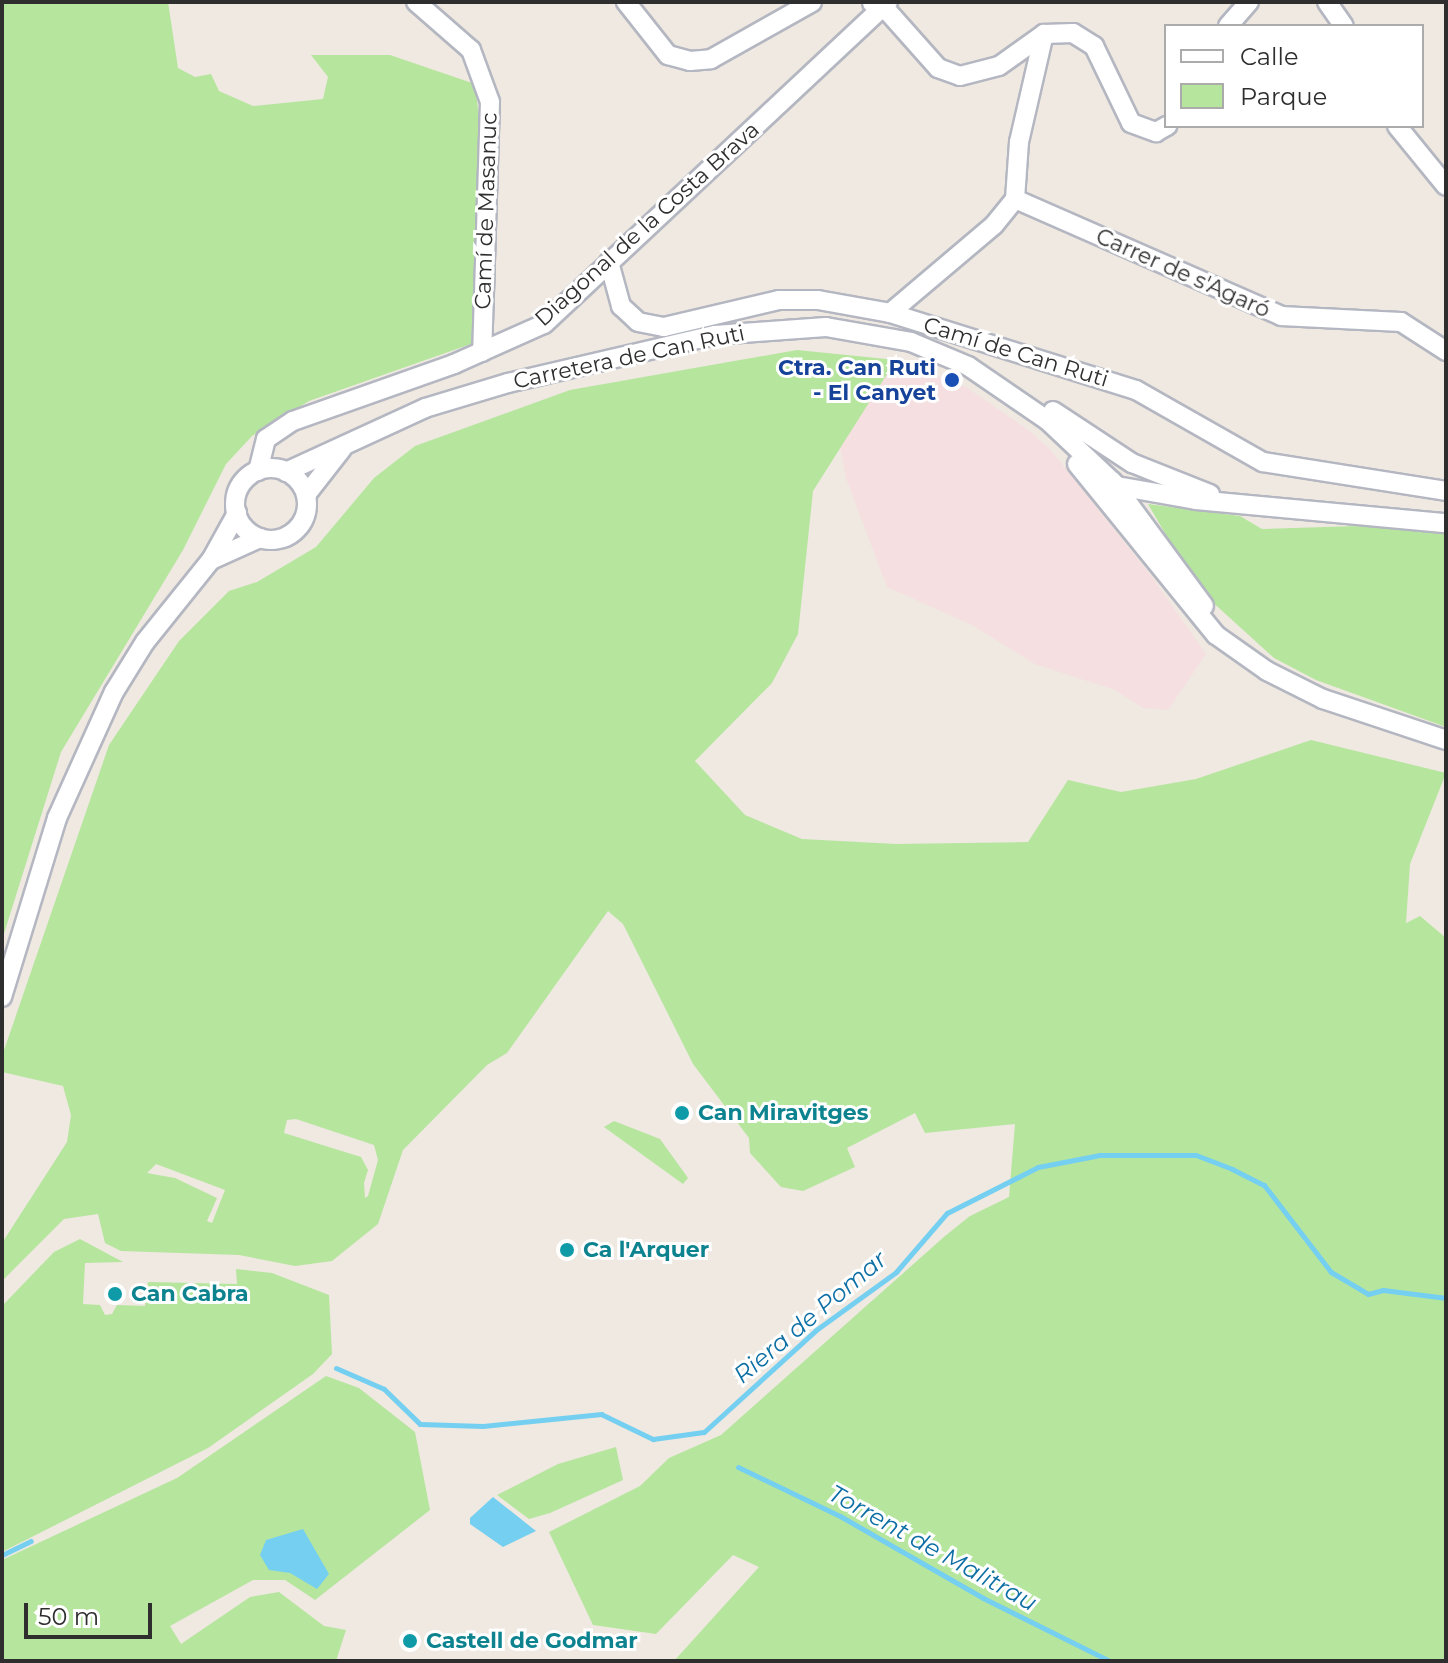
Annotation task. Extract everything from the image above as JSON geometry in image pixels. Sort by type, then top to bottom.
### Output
[{"type":"street","name":"Camí de Masanuc","points":[[416,2],[471,50],[490,102],[482,352]]},
{"type":"street","points":[[626,2],[668,55],[690,61],[711,59],[812,2]]},
{"type":"street","points":[[1230,24],[1249,2]]},
{"type":"street","points":[[1327,2],[1343,24]]},
{"type":"street","name":"Diagonal de la Costa Brava","points":[[283,426],[336,402],[482,352],[544,324],[880,3]]},
{"type":"street","points":[[880,3],[938,68],[960,76],[999,66],[1044,34],[1073,33],[1094,46],[1131,123],[1156,132],[1164,128]]},
{"type":"street","points":[[890,313],[994,225],[1015,199],[1019,142],[1044,34]]},
{"type":"street","points":[[1399,128],[1446,186]]},
{"type":"street","name":"Carrer de s'Agaró","points":[[1015,199],[1281,316],[1401,322],[1446,351]]},
{"type":"street","name":"Camí de Can Ruti","points":[[609,262],[628,315],[652,326],[779,300],[818,300],[890,313],[1136,390],[1263,462],[1446,491]]},
{"type":"street","name":"Carretera de Can Ruti","points":[[283,470],[457,397],[654,347],[783,326],[864,331],[911,342],[968,366],[991,371],[1053,411],[1117,486],[1235,646]]},
{"type":"street","name":"Carretera de Can Ruti","points":[[968,366],[1047,420],[1117,486]]},
{"type":"street","name":"Carretera de Can Ruti","points":[[1014,399],[1082,469],[1199,616],[1235,646],[1267,671],[1323,699],[1446,740]]},
{"type":"street","name":"Camí de Can Ruti","points":[[1053,411],[1132,463],[1224,500]]},
{"type":"street","points":[[211,560],[260,538],[283,538],[296,529],[305,513],[306,495],[283,470],[273,449],[283,426]]},
{"type":"street","points":[[2,997],[80,761],[145,642],[211,560],[237,513],[240,486],[258,471],[266,439],[283,426]]},
{"type":"street","name":"Carretera de Can Ruti","points":[[306,495],[344,447]]},
{"type":"street","points":[[258,471],[283,470]]},
{"type":"street","name":"Camí de Can Ruti","points":[[1117,486],[1196,500],[1437,517],[1446,523]]},
{"type":"street","points":[[237,513],[247,530],[260,538]]},
{"type":"shaded area","points":[[896,360],[966,387],[1027,429],[1050,449],[1152,577],[1206,654],[1168,710],[1143,708],[1115,690],[1035,664],[972,625],[887,587],[846,478],[838,435]]},
{"type":"green space","points":[[2,2],[168,2],[178,68],[195,77],[211,74],[219,91],[253,106],[323,99],[328,77],[311,55],[390,55],[475,84],[482,143],[471,344],[309,401],[252,436],[226,464],[183,550],[61,752],[2,940]]},
{"type":"green space","points":[[797,350],[896,360],[813,491],[798,634],[772,683],[695,761],[745,815],[802,839],[896,844],[1028,842],[1068,780],[1121,792],[1196,779],[1311,740],[1446,773],[1410,864],[1406,923],[1420,916],[1446,938],[1446,1661],[674,1661],[759,1567],[733,1555],[656,1634],[593,1625],[549,1532],[640,1486],[669,1458],[721,1435],[945,1236],[970,1216],[1009,1197],[1015,1124],[925,1133],[915,1113],[847,1148],[855,1167],[803,1191],[781,1187],[750,1153],[749,1138],[693,1064],[623,924],[608,911],[507,1053],[487,1065],[403,1150],[378,1224],[332,1261],[295,1266],[239,1255],[121,1251],[105,1243],[98,1214],[64,1219],[2,1281],[2,1243],[67,1142],[71,1115],[63,1086],[2,1072],[2,1056],[109,745],[179,641],[229,591],[257,582],[316,547],[374,478],[415,446],[570,390]],"holes":[[[296,1119],[374,1145],[378,1160],[368,1196],[365,1198],[364,1183],[368,1170],[361,1157],[284,1133],[287,1120]],[[156,1164],[225,1190],[212,1223],[207,1221],[217,1198],[175,1178],[147,1173]]]},
{"type":"green space","points":[[1148,504],[1240,516],[1262,529],[1357,526],[1446,533],[1446,727],[1316,680],[1274,658],[1197,588]]},
{"type":"green space","points":[[614,1121],[660,1139],[688,1178],[683,1184],[604,1127]]},
{"type":"green space","points":[[80,1239],[123,1262],[85,1263],[83,1304],[100,1305],[105,1315],[112,1314],[117,1305],[145,1306],[148,1282],[237,1284],[236,1269],[272,1273],[329,1295],[332,1354],[313,1374],[208,1448],[2,1552],[2,1306],[54,1252]]},
{"type":"green space","points":[[326,1376],[359,1388],[415,1432],[430,1510],[315,1600],[285,1580],[253,1580],[170,1626],[181,1644],[250,1597],[279,1592],[324,1626],[346,1630],[336,1661],[2,1661],[2,1560],[177,1478]]},
{"type":"green space","points":[[616,1447],[623,1480],[550,1513],[529,1519],[497,1495],[558,1464]]},
{"type":"water","points":[[493,1497],[536,1531],[503,1547],[470,1524],[470,1518]]},
{"type":"water","points":[[303,1529],[329,1574],[317,1589],[290,1573],[269,1570],[260,1555],[266,1540]]},
{"type":"waterway","name":"Riera de Pomar","points":[[336,1368],[384,1389],[420,1424],[483,1426],[601,1414],[653,1439],[704,1432],[816,1330],[896,1272],[947,1213],[1038,1167],[1100,1155],[1196,1155],[1232,1169],[1264,1185],[1331,1272],[1368,1294],[1383,1290],[1446,1298]]},
{"type":"waterway","name":"Torrent de Malitrau","points":[[738,1467],[840,1516],[983,1598],[1110,1661]]},
{"type":"waterway","name":"Riera de Pomar","points":[[2,1555],[31,1541]]},
{"type":"place","name":"Ctra. Can Ruti - El Canyet","points":[[952,380]]},
{"type":"place","name":"Can Miravitges","points":[[682,1113]]},
{"type":"place","name":"Ca l'Arquer","points":[[567,1250]]},
{"type":"place","name":"Can Cabra","points":[[115,1294]]},
{"type":"place","name":"Castell de Godmar","points":[[410,1641]]}]
